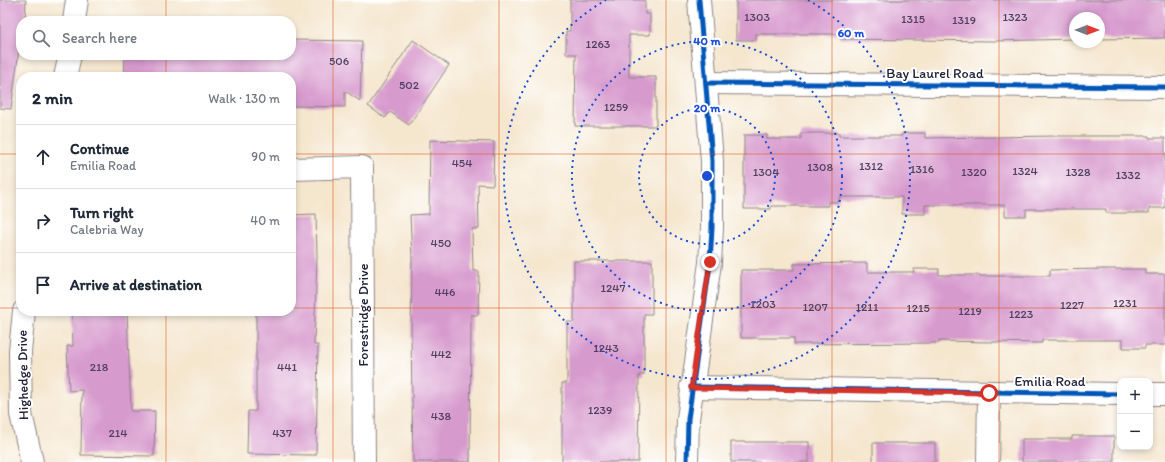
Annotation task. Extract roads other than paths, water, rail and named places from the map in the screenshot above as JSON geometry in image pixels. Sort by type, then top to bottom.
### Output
[{"type":"street","points":[[75,16],[77,0]]},
{"type":"street","points":[[687,462],[688,419],[691,388],[710,262],[712,228],[712,161],[699,0]]},
{"type":"street","points":[[66,72],[69,60]]},
{"type":"street","name":"Bay Laurel Road","points":[[706,83],[1165,87]]},
{"type":"street","name":"Forestridge Drive","points":[[296,169],[362,167],[364,462]]},
{"type":"street","name":"Highedge Drive","points":[[24,316],[20,351],[21,414],[32,462]]},
{"type":"street","name":"Emilia Road","points":[[691,388],[1117,394]]},
{"type":"street","points":[[988,462],[989,393]]},
{"type":"street","points":[[1153,394],[1165,394]]}]
